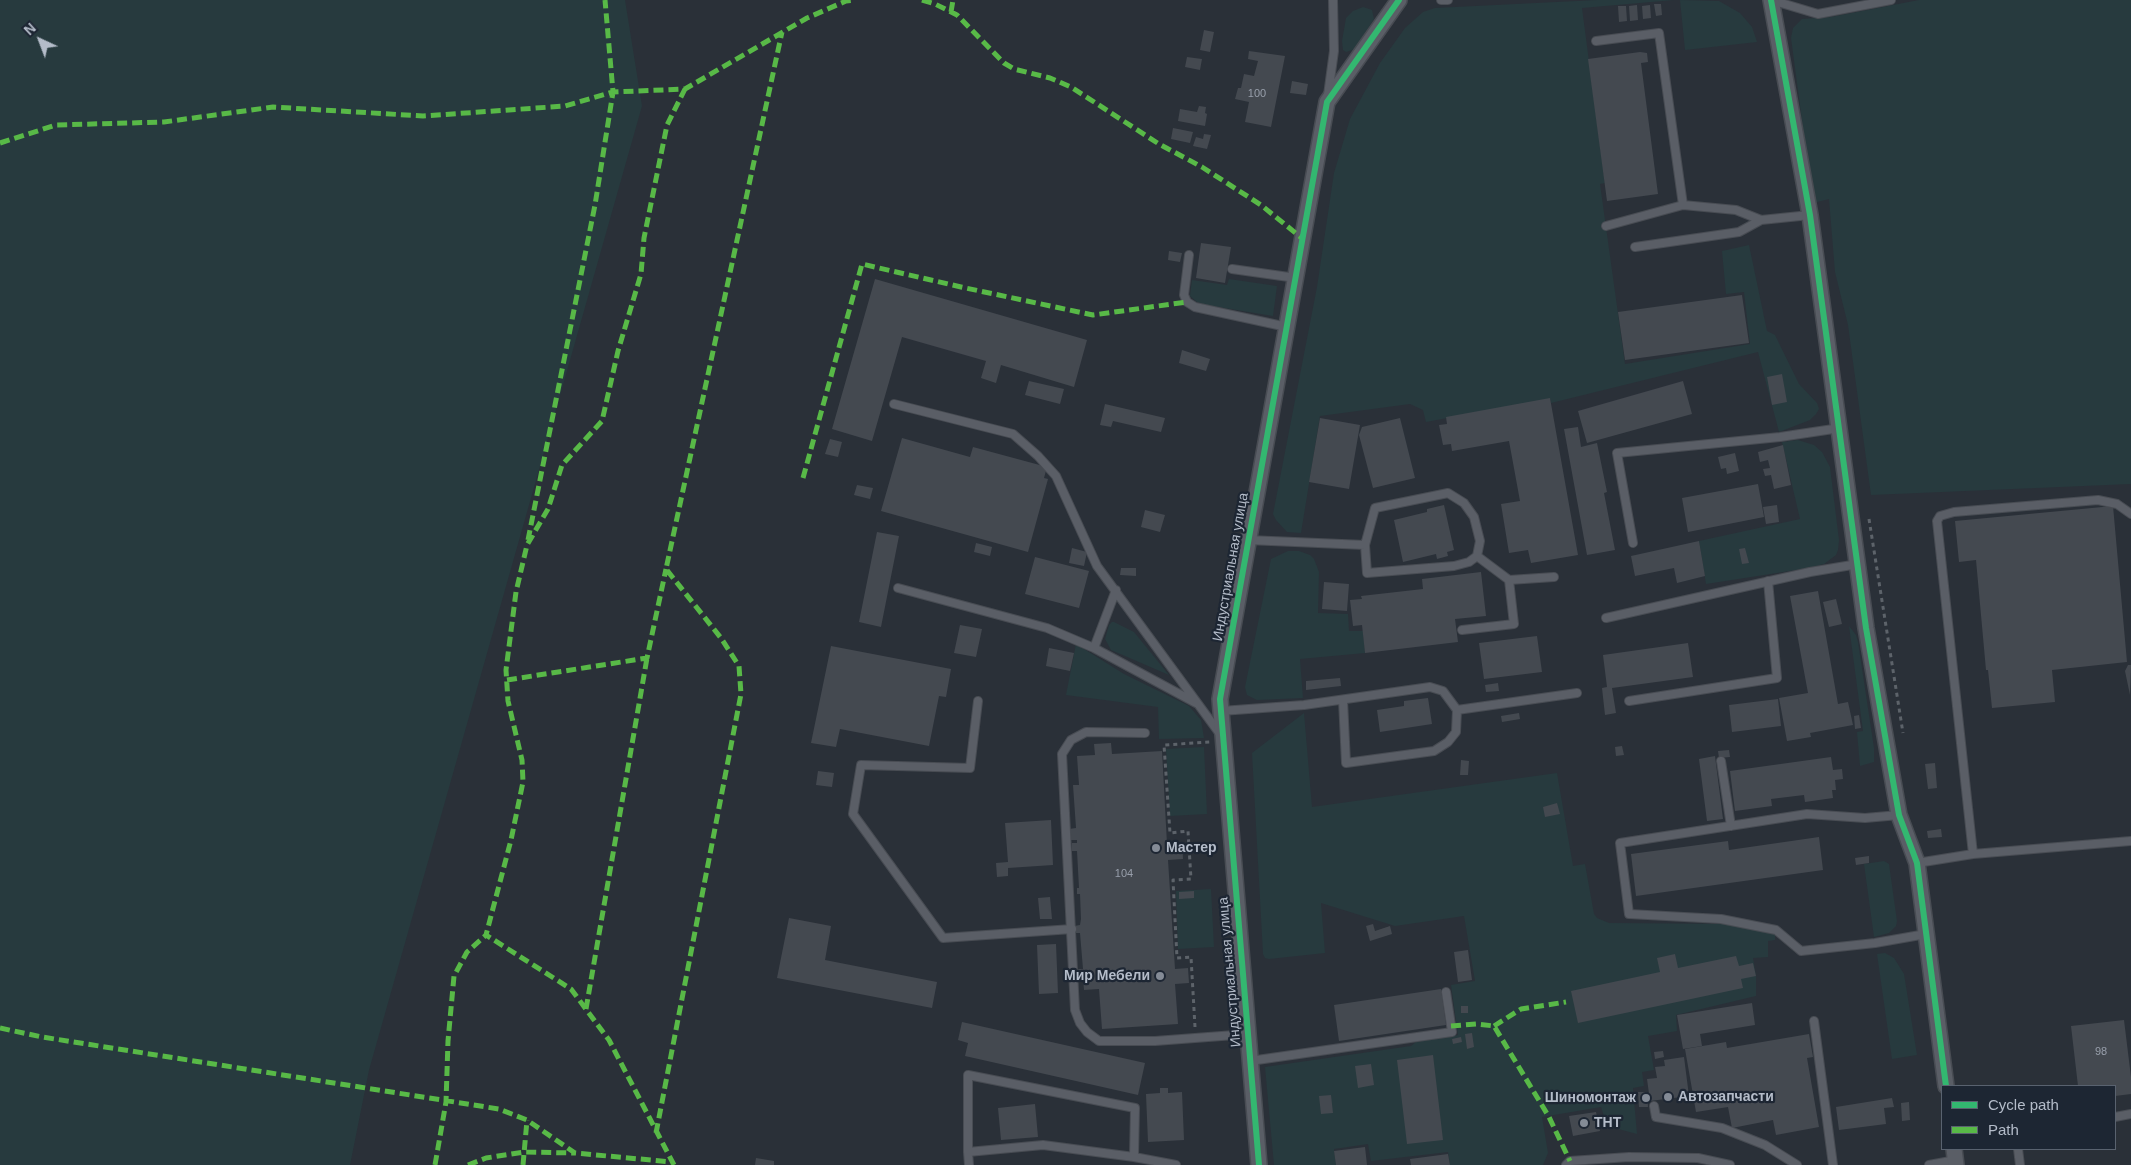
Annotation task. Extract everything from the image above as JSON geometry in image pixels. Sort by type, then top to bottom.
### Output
[{"type":"street","name":"Индустриальная улица","points":[[1259,1165],[1220,699],[1328,102],[1399,0]]},
{"type":"street","points":[[1770,0],[1810,215],[1866,628],[1899,815],[1917,863],[1946,1085]]},
{"type":"lane","points":[[1328,102],[1334,52],[1333,0]]},
{"type":"lane","points":[[1441,0],[1448,0]]},
{"type":"lane","points":[[1770,0],[1818,14],[1891,0]]},
{"type":"lane","points":[[1596,41],[1659,33],[1683,205]]},
{"type":"lane","points":[[1606,226],[1683,205],[1736,210],[1761,220]]},
{"type":"lane","points":[[1634,247],[1740,232],[1761,220],[1810,215]]},
{"type":"lane","points":[[1189,255],[1184,296],[1187,302],[1195,307],[1287,327]]},
{"type":"lane","points":[[1232,269],[1296,278]]},
{"type":"lane","points":[[894,404],[1013,434],[1038,456],[1056,476],[1097,566],[1223,739]]},
{"type":"lane","points":[[1633,543],[1617,453],[1780,437],[1840,428]]},
{"type":"lane","points":[[1448,493],[1464,503],[1474,517],[1480,541],[1477,556],[1469,562],[1454,566],[1366,573],[1364,545],[1375,508],[1448,493]]},
{"type":"lane","points":[[1974,854],[1937,521],[1940,516],[1954,512],[2098,500],[2117,504],[2131,514]]},
{"type":"lane","points":[[1248,540],[1364,545]]},
{"type":"lane","points":[[1477,556],[1509,580],[1554,577]]},
{"type":"lane","points":[[1606,618],[1858,564]]},
{"type":"lane","points":[[1462,630],[1514,624],[1509,580]]},
{"type":"lane","points":[[1629,701],[1778,678],[1768,582]]},
{"type":"lane","points":[[898,588],[1047,628],[1094,648],[1198,704]]},
{"type":"lane","points":[[1094,648],[1116,590]]},
{"type":"lane","points":[[1220,711],[1342,700],[1430,687],[1443,691],[1457,710],[1456,732],[1448,742],[1434,751],[1346,763],[1342,700]]},
{"type":"lane","points":[[1457,710],[1577,693]]},
{"type":"lane","points":[[978,701],[970,768],[861,765],[853,814],[943,938],[1072,929]]},
{"type":"lane","points":[[1145,733],[1086,732],[1071,740],[1062,754],[1075,1010],[1080,1023],[1087,1032],[1100,1041],[1155,1041],[1248,1034]]},
{"type":"lane","points":[[1721,761],[1731,826]]},
{"type":"lane","points":[[1899,815],[1865,818],[1807,814],[1620,843],[1629,914],[1721,919],[1776,930],[1801,950],[1875,943],[1926,934]]},
{"type":"lane","points":[[1917,863],[1974,854],[2131,841]]},
{"type":"lane","points":[[1250,1061],[1452,1032],[1446,992]]},
{"type":"lane","points":[[1814,1021],[1834,1165]]},
{"type":"lane","points":[[969,1165],[968,1075],[1135,1108],[1134,1157]]},
{"type":"lane","points":[[1654,1106],[1656,1117],[1722,1128],[1765,1145],[1797,1165]]},
{"type":"lane","points":[[2116,1117],[2131,1114]]},
{"type":"lane","points":[[968,1152],[1043,1146],[1134,1157],[1176,1165]]},
{"type":"lane","points":[[2018,1150],[2020,1165]]},
{"type":"lane","points":[[1566,1165],[1570,1161],[1629,1157],[1698,1158],[1730,1165]]},
{"type":"lane","points":[[1930,1165],[1955,1158]]},
{"type":"path","points":[[1869,518],[1903,738]]},
{"type":"path","points":[[1196,1038],[1191,957],[1178,958],[1172,880],[1191,879],[1188,831],[1170,833],[1164,746],[1223,739]]},
{"type":"green space","points":[[0,0],[625,0],[642,106],[369,1070],[350,1165],[0,1165]]},
{"type":"green space","points":[[1597,0],[1674,0],[1582,8],[1605,183],[1600,184],[1625,364],[1750,344],[1744,292],[1726,294],[1722,251],[1749,245],[1767,331],[1775,335],[1799,384],[1817,403],[1819,409],[1810,420],[1779,432],[1758,352],[1551,403],[1550,399],[1426,422],[1423,410],[1410,404],[1320,416],[1301,533],[1287,532],[1273,514],[1317,287],[1334,173],[1350,119],[1380,63],[1405,28],[1423,12],[1435,8]]},
{"type":"green space","points":[[1680,0],[1719,1],[1740,13],[1752,27],[1757,42],[1685,50]]},
{"type":"green space","points":[[1919,0],[2131,0],[2131,484],[1871,495],[1848,325],[1835,272],[1829,199],[1813,203],[1791,38],[1793,28],[1802,19],[1831,17]]},
{"type":"green space","points":[[1363,7],[1372,10],[1374,19],[1355,49],[1346,52],[1343,50],[1342,41],[1346,18],[1353,11]]},
{"type":"green space","points":[[1229,279],[1277,286],[1273,316],[1206,305],[1197,302],[1190,296],[1192,280],[1227,285]]},
{"type":"green space","points":[[1798,440],[1814,445],[1822,452],[1830,467],[1839,540],[1836,555],[1824,564],[1809,568],[1706,584],[1699,541],[1800,519],[1782,442]]},
{"type":"green space","points":[[1288,551],[1299,551],[1310,555],[1314,559],[1319,572],[1318,613],[1348,614],[1349,631],[1363,631],[1365,653],[1300,659],[1303,698],[1257,700],[1247,695],[1245,687],[1271,559]]},
{"type":"green space","points":[[1112,622],[1134,632],[1169,675],[1111,650],[1105,639],[1109,625]]},
{"type":"green space","points":[[1849,626],[1856,635],[1858,642],[1874,748],[1874,762],[1860,766],[1857,732],[1863,731]]},
{"type":"green space","points":[[1076,644],[1124,674],[1189,706],[1201,720],[1204,738],[1159,739],[1158,707],[1066,695]]},
{"type":"green space","points":[[1304,713],[1312,807],[1557,773],[1573,866],[1585,864],[1594,914],[1597,918],[1609,923],[1728,924],[1775,931],[1775,940],[1768,941],[1768,957],[1753,958],[1756,976],[1756,996],[1676,1015],[1677,1031],[1648,1036],[1654,1070],[1642,1072],[1644,1086],[1633,1088],[1637,1134],[1607,1126],[1601,1107],[1542,1117],[1548,1153],[1543,1165],[1450,1165],[1448,1152],[1371,1161],[1368,1144],[1334,1149],[1336,1165],[1274,1165],[1265,1067],[1411,1046],[1416,1042],[1458,1035],[1451,985],[1475,981],[1464,916],[1395,926],[1321,903],[1325,953],[1265,958],[1263,954],[1252,753]]},
{"type":"green space","points":[[1204,747],[1207,814],[1170,816],[1166,749]]},
{"type":"green space","points":[[1884,861],[1889,864],[1897,921],[1896,926],[1889,933],[1874,937],[1864,864]]},
{"type":"green space","points":[[1211,889],[1214,947],[1178,949],[1176,891]]},
{"type":"green space","points":[[1885,953],[1894,958],[1904,974],[1917,1055],[1892,1059],[1877,954]]},
{"type":"building","points":[[1654,4],[1661,4],[1662,15],[1656,16]]},
{"type":"building","points":[[1637,5],[1638,20],[1630,21],[1629,6]]},
{"type":"building","points":[[1650,5],[1651,18],[1643,19],[1642,6]]},
{"type":"building","points":[[1618,6],[1626,6],[1627,21],[1619,22]]},
{"type":"building","points":[[1204,30],[1214,32],[1210,52],[1200,50]]},
{"type":"building","points":[[1249,51],[1285,56],[1271,127],[1245,122],[1249,102],[1235,99],[1238,88],[1241,88],[1244,74],[1254,76],[1258,61],[1248,59]]},
{"type":"building","points":[[1640,52],[1647,53],[1648,62],[1641,63],[1658,194],[1607,201],[1588,59]]},
{"type":"building","points":[[1187,57],[1202,59],[1200,70],[1185,67]]},
{"type":"building","points":[[1292,81],[1308,84],[1306,95],[1290,93]]},
{"type":"building","points":[[1199,106],[1206,107],[1205,126],[1178,121],[1180,109],[1197,112]]},
{"type":"building","points":[[1173,128],[1193,132],[1190,143],[1171,139]]},
{"type":"building","points":[[1204,134],[1211,135],[1207,149],[1193,146],[1196,137],[1203,139]]},
{"type":"building","points":[[1201,243],[1231,247],[1225,283],[1196,278]]},
{"type":"building","points":[[1169,251],[1182,253],[1180,262],[1168,260]]},
{"type":"building","points":[[875,279],[1087,340],[1074,387],[1001,365],[996,383],[981,378],[986,361],[902,337],[872,441],[832,429]]},
{"type":"building","points":[[1742,295],[1749,343],[1625,360],[1618,312]]},
{"type":"building","points":[[1182,350],[1210,359],[1206,371],[1179,363]]},
{"type":"building","points":[[1782,374],[1787,402],[1772,405],[1767,377]]},
{"type":"building","points":[[1029,381],[1064,389],[1060,404],[1025,395]]},
{"type":"building","points":[[1683,381],[1692,414],[1587,443],[1578,411]]},
{"type":"building","points":[[1550,398],[1578,555],[1531,563],[1528,550],[1509,553],[1501,504],[1520,501],[1509,441],[1452,451],[1451,444],[1443,445],[1439,425],[1447,424],[1446,417]]},
{"type":"building","points":[[1105,404],[1165,418],[1161,432],[1113,421],[1111,427],[1100,425]]},
{"type":"building","points":[[1320,418],[1360,425],[1349,489],[1309,482]]},
{"type":"building","points":[[1400,418],[1415,478],[1373,488],[1359,435],[1362,427]]},
{"type":"building","points":[[1578,427],[1581,447],[1597,443],[1607,492],[1604,493],[1615,550],[1587,555],[1564,429]]},
{"type":"building","points":[[902,438],[970,457],[973,447],[1047,467],[1044,478],[1048,479],[1028,552],[881,511]]},
{"type":"building","points":[[830,439],[842,442],[838,457],[825,454]]},
{"type":"building","points":[[1783,445],[1791,485],[1774,489],[1771,475],[1765,476],[1763,469],[1770,468],[1768,460],[1760,462],[1758,452]]},
{"type":"building","points":[[1735,453],[1739,471],[1727,474],[1726,468],[1721,469],[1718,457]]},
{"type":"building","points":[[1758,484],[1764,517],[1688,532],[1682,498]]},
{"type":"building","points":[[857,485],[873,488],[870,499],[854,495]]},
{"type":"building","points":[[1444,505],[1454,550],[1447,552],[1448,556],[1437,559],[1436,554],[1403,562],[1394,520],[1427,512],[1427,509]]},
{"type":"building","points":[[1777,505],[1779,522],[1766,524],[1763,507]]},
{"type":"building","points":[[2113,506],[2127,662],[2052,670],[2055,702],[1992,708],[1988,670],[1986,670],[1976,560],[1959,562],[1955,521]]},
{"type":"building","points":[[1145,510],[1165,515],[1160,532],[1141,527]]},
{"type":"building","points":[[877,532],[899,536],[881,627],[859,622]]},
{"type":"building","points":[[1699,541],[1705,576],[1677,583],[1674,568],[1635,576],[1631,556]]},
{"type":"building","points":[[976,543],[992,547],[990,556],[974,552]]},
{"type":"building","points":[[1072,548],[1087,552],[1084,566],[1069,563]]},
{"type":"building","points":[[1745,548],[1749,563],[1742,564],[1739,549]]},
{"type":"building","points":[[1035,557],[1089,571],[1079,608],[1025,594]]},
{"type":"building","points":[[1121,568],[1136,568],[1136,576],[1120,575]]},
{"type":"building","points":[[1481,572],[1486,616],[1455,619],[1458,642],[1365,653],[1362,625],[1353,626],[1350,600],[1362,599],[1361,596],[1423,589],[1422,579]]},
{"type":"building","points":[[1324,582],[1349,584],[1347,611],[1322,609]]},
{"type":"building","points":[[1818,591],[1838,704],[1848,702],[1853,725],[1810,733],[1811,737],[1787,741],[1779,698],[1808,693],[1790,596]]},
{"type":"building","points":[[1836,599],[1842,624],[1829,627],[1823,602]]},
{"type":"building","points":[[960,625],[982,629],[976,657],[954,653]]},
{"type":"building","points":[[1537,636],[1542,672],[1484,679],[1479,643]]},
{"type":"building","points":[[1688,643],[1693,677],[1612,688],[1616,713],[1605,715],[1602,688],[1607,687],[1603,655]]},
{"type":"building","points":[[831,646],[951,669],[946,697],[939,696],[929,746],[840,729],[836,747],[811,743]]},
{"type":"building","points":[[1049,648],[1074,653],[1070,671],[1046,666]]},
{"type":"building","points":[[2128,665],[2131,665],[2130,695],[2125,671]]},
{"type":"building","points":[[1340,678],[1341,686],[1306,690],[1306,681]]},
{"type":"building","points":[[1498,683],[1499,691],[1486,692],[1485,685]]},
{"type":"building","points":[[1428,698],[1432,724],[1380,732],[1377,710],[1404,706],[1404,701]]},
{"type":"building","points":[[1778,699],[1781,726],[1732,732],[1729,705]]},
{"type":"building","points":[[1519,713],[1520,719],[1502,722],[1501,716]]},
{"type":"building","points":[[1859,715],[1861,728],[1855,729],[1854,716]]},
{"type":"building","points":[[1111,743],[1112,754],[1162,751],[1167,844],[1182,844],[1183,859],[1168,860],[1175,969],[1188,968],[1189,983],[1175,984],[1178,1024],[1102,1029],[1099,989],[1084,990],[1083,977],[1078,977],[1078,969],[1083,969],[1080,933],[1075,933],[1074,926],[1080,925],[1080,894],[1077,894],[1077,888],[1079,888],[1077,851],[1072,851],[1072,843],[1077,843],[1077,840],[1069,840],[1069,829],[1076,828],[1073,785],[1079,785],[1077,756],[1095,755],[1094,744]]},
{"type":"building","points":[[1622,746],[1624,755],[1616,756],[1615,747]]},
{"type":"building","points":[[1729,750],[1730,757],[1719,758],[1718,751]]},
{"type":"building","points":[[1715,756],[1723,819],[1707,821],[1699,759]]},
{"type":"building","points":[[1831,757],[1833,770],[1842,769],[1843,779],[1835,780],[1836,790],[1832,790],[1833,798],[1805,802],[1804,795],[1771,799],[1772,806],[1735,811],[1730,771]]},
{"type":"building","points":[[1461,760],[1469,761],[1468,775],[1460,775]]},
{"type":"building","points":[[1935,763],[1937,788],[1928,789],[1925,764]]},
{"type":"building","points":[[818,771],[834,773],[832,787],[816,785]]},
{"type":"building","points":[[1557,803],[1560,814],[1545,817],[1543,807]]},
{"type":"building","points":[[1051,820],[1053,865],[1008,868],[1008,876],[997,877],[996,863],[1008,862],[1005,823]]},
{"type":"building","points":[[1941,829],[1942,837],[1928,838],[1927,831]]},
{"type":"building","points":[[1819,837],[1823,870],[1636,896],[1631,854],[1728,841],[1729,850]]},
{"type":"building","points":[[1869,856],[1869,863],[1856,865],[1855,858]]},
{"type":"building","points":[[1194,891],[1194,898],[1179,899],[1179,892]]},
{"type":"building","points":[[1050,897],[1052,919],[1040,919],[1038,898]]},
{"type":"building","points":[[789,918],[831,926],[825,960],[937,982],[932,1008],[777,978]]},
{"type":"building","points":[[1373,924],[1375,931],[1390,926],[1392,934],[1370,941],[1366,926]]},
{"type":"building","points":[[1056,944],[1058,993],[1039,994],[1037,945]]},
{"type":"building","points":[[1468,950],[1472,980],[1458,982],[1454,952]]},
{"type":"building","points":[[1675,954],[1678,968],[1736,956],[1739,966],[1753,963],[1756,976],[1741,979],[1743,988],[1578,1023],[1571,991],[1660,972],[1657,958]]},
{"type":"building","points":[[1441,989],[1446,1025],[1339,1041],[1334,1005]]},
{"type":"building","points":[[1752,1003],[1755,1025],[1700,1034],[1702,1046],[1683,1049],[1677,1015]]},
{"type":"building","points":[[1461,1006],[1468,1006],[1468,1013],[1461,1013]]},
{"type":"building","points":[[2124,1020],[2131,1077],[2131,1094],[2116,1096],[2116,1085],[2078,1085],[2071,1026]]},
{"type":"building","points":[[962,1022],[1145,1063],[1138,1095],[965,1056],[968,1043],[958,1040]]},
{"type":"building","points":[[1472,1033],[1474,1047],[1467,1049],[1465,1034]]},
{"type":"building","points":[[1809,1034],[1813,1057],[1807,1058],[1819,1127],[1776,1135],[1773,1120],[1732,1128],[1728,1107],[1696,1112],[1685,1049],[1726,1042],[1727,1048]]},
{"type":"building","points":[[1461,1037],[1462,1042],[1453,1044],[1452,1039]]},
{"type":"building","points":[[1663,1051],[1664,1057],[1655,1059],[1654,1052]]},
{"type":"building","points":[[1433,1055],[1443,1140],[1407,1144],[1397,1060]]},
{"type":"building","points":[[1684,1057],[1689,1096],[1650,1101],[1647,1079],[1657,1078],[1655,1067],[1665,1066],[1664,1060]]},
{"type":"building","points":[[1371,1064],[1374,1085],[1358,1088],[1355,1066]]},
{"type":"building","points":[[1160,1088],[1168,1088],[1168,1093],[1182,1092],[1184,1140],[1148,1142],[1146,1094],[1160,1093]]},
{"type":"building","points":[[1638,1092],[1647,1092],[1648,1107],[1639,1107]]},
{"type":"building","points":[[1331,1095],[1333,1113],[1321,1114],[1319,1096]]},
{"type":"building","points":[[1892,1098],[1894,1107],[1884,1108],[1886,1124],[1839,1130],[1836,1107]]},
{"type":"building","points":[[1909,1102],[1910,1120],[1902,1121],[1901,1103]]},
{"type":"building","points":[[1035,1104],[1038,1137],[1001,1140],[998,1108]]},
{"type":"building","points":[[1596,1112],[1600,1131],[1573,1136],[1569,1116]]},
{"type":"building","points":[[1365,1147],[1367,1165],[1336,1165],[1334,1151]]},
{"type":"building","points":[[1448,1154],[1450,1165],[1411,1165],[1410,1159]]},
{"type":"building","points":[[756,1158],[774,1161],[774,1165],[755,1165]]},
{"type":"marked path","points":[[528,540],[595,205],[613,92],[605,0]]},
{"type":"marked path","points":[[0,143],[56,125],[164,122],[273,107],[423,116],[565,106],[613,92],[685,89],[807,18],[846,1],[854,0]]},
{"type":"marked path","points":[[922,0],[957,15],[1004,63],[1014,69],[1050,78],[1071,87],[1159,144],[1202,167],[1261,205],[1303,239]]},
{"type":"marked path","points":[[951,12],[953,0]]},
{"type":"marked path","points":[[656,1133],[741,694],[739,666],[721,638],[666,569],[782,32]]},
{"type":"marked path","points":[[674,1165],[609,1040],[571,989],[486,935],[511,840],[523,782],[522,760],[508,701],[506,670],[516,592],[527,545],[548,509],[562,465],[602,421],[618,351],[641,274],[644,238],[667,125],[685,89]]},
{"type":"marked path","points":[[803,478],[862,264],[1093,315],[1187,302]]},
{"type":"marked path","points":[[507,680],[647,658],[666,569]]},
{"type":"marked path","points":[[586,1009],[647,658]]},
{"type":"marked path","points":[[435,1165],[446,1102],[448,1041],[454,976],[467,952],[486,935]]},
{"type":"marked path","points":[[1494,1026],[1521,1009],[1566,1002]]},
{"type":"marked path","points":[[1451,1026],[1477,1024],[1494,1026],[1549,1117],[1570,1161]]},
{"type":"marked path","points":[[0,1028],[42,1037],[499,1109],[527,1120],[575,1153],[672,1162]]},
{"type":"marked path","points":[[523,1165],[527,1120]]},
{"type":"marked path","points":[[468,1165],[486,1158],[524,1152],[575,1153]]},
{"type":"cycle path","points":[[1259,1165],[1220,699],[1327,102],[1399,0]]},
{"type":"cycle path","points":[[1771,0],[1810,215],[1866,628],[1899,815],[1917,863],[1946,1085]]},
{"type":"place","name":"Мастер","points":[[1156,848]]},
{"type":"place","name":"Мир Мебели","points":[[1160,976]]},
{"type":"place","name":"Автозапчасти","points":[[1668,1097]]},
{"type":"place","name":"Шиномонтаж","points":[[1646,1098]]},
{"type":"place","name":"ТНТ","points":[[1584,1123]]}]
